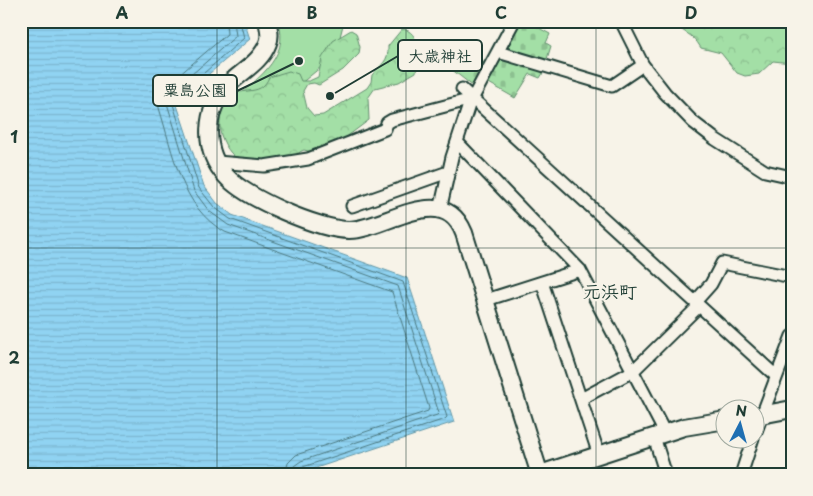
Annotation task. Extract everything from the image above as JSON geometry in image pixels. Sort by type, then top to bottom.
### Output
[{"type":"street","points":[[267,21],[269,42],[264,52],[228,85],[212,109],[209,137],[217,162],[224,175],[238,188],[282,210],[338,229],[359,229],[417,210],[440,210],[452,215],[460,223],[486,300],[539,475],[684,427],[716,422]]},
{"type":"street","points":[[440,210],[448,172],[472,99],[514,21]]},
{"type":"street","points":[[621,21],[643,65],[665,93],[704,131],[765,171],[792,177]]},
{"type":"street","points":[[498,52],[612,86],[643,65]]},
{"type":"street","points":[[462,89],[776,376]]},
{"type":"street","points":[[217,162],[264,166],[308,159],[385,130],[387,123],[392,120],[472,99]]},
{"type":"street","points":[[457,142],[580,270],[633,371],[660,435],[666,475]]},
{"type":"street","points":[[352,206],[448,172]]},
{"type":"street","points":[[580,399],[633,371],[697,304],[711,284],[722,263],[792,277]]},
{"type":"street","points":[[486,300],[580,270]]},
{"type":"street","points":[[542,282],[599,455]]},
{"type":"street","points":[[766,398],[792,336]]},
{"type":"street","points":[[766,414],[792,409]]},
{"type":"street","points":[[741,475],[750,448]]},
{"type":"green space","points":[[278,21],[344,21],[340,37],[321,67],[278,102],[229,104],[259,78],[275,58],[280,47],[281,35]]},
{"type":"green space","points":[[519,21],[526,21],[550,34],[546,43],[551,46],[546,62],[505,49]]},
{"type":"green space","points":[[670,21],[792,21],[792,63],[773,61],[759,74],[745,76],[737,73],[721,53],[701,48],[694,39]]},
{"type":"green space","points":[[402,29],[408,31],[416,40],[418,60],[416,72],[399,82],[375,88],[368,98],[369,120],[345,138],[316,153],[304,150],[292,158],[279,160],[246,161],[235,157],[228,150],[221,135],[220,122],[224,104],[231,96],[260,88],[269,77],[289,71],[298,74],[301,81],[309,81],[318,77],[322,58],[333,41],[351,30],[356,33],[360,47],[359,54],[343,70],[319,85],[314,83],[307,84],[303,91],[307,108],[314,116],[323,115],[367,88],[371,82],[372,75],[386,59],[388,46]]},
{"type":"green space","points":[[428,48],[455,54],[460,51],[487,64],[474,87],[427,50]]},
{"type":"green space","points":[[502,56],[546,68],[540,78],[530,74],[515,98],[487,82]]},
{"type":"water","points":[[21,21],[244,21],[250,39],[176,102],[204,186],[217,203],[232,215],[407,278],[454,422],[304,472],[304,475],[21,475]]},
{"type":"place","name":"粟島公園","points":[[299,61]]},
{"type":"place","name":"大歳神社","points":[[330,96]]},
{"type":"district","name":"元浜町","points":[[610,290]]}]
